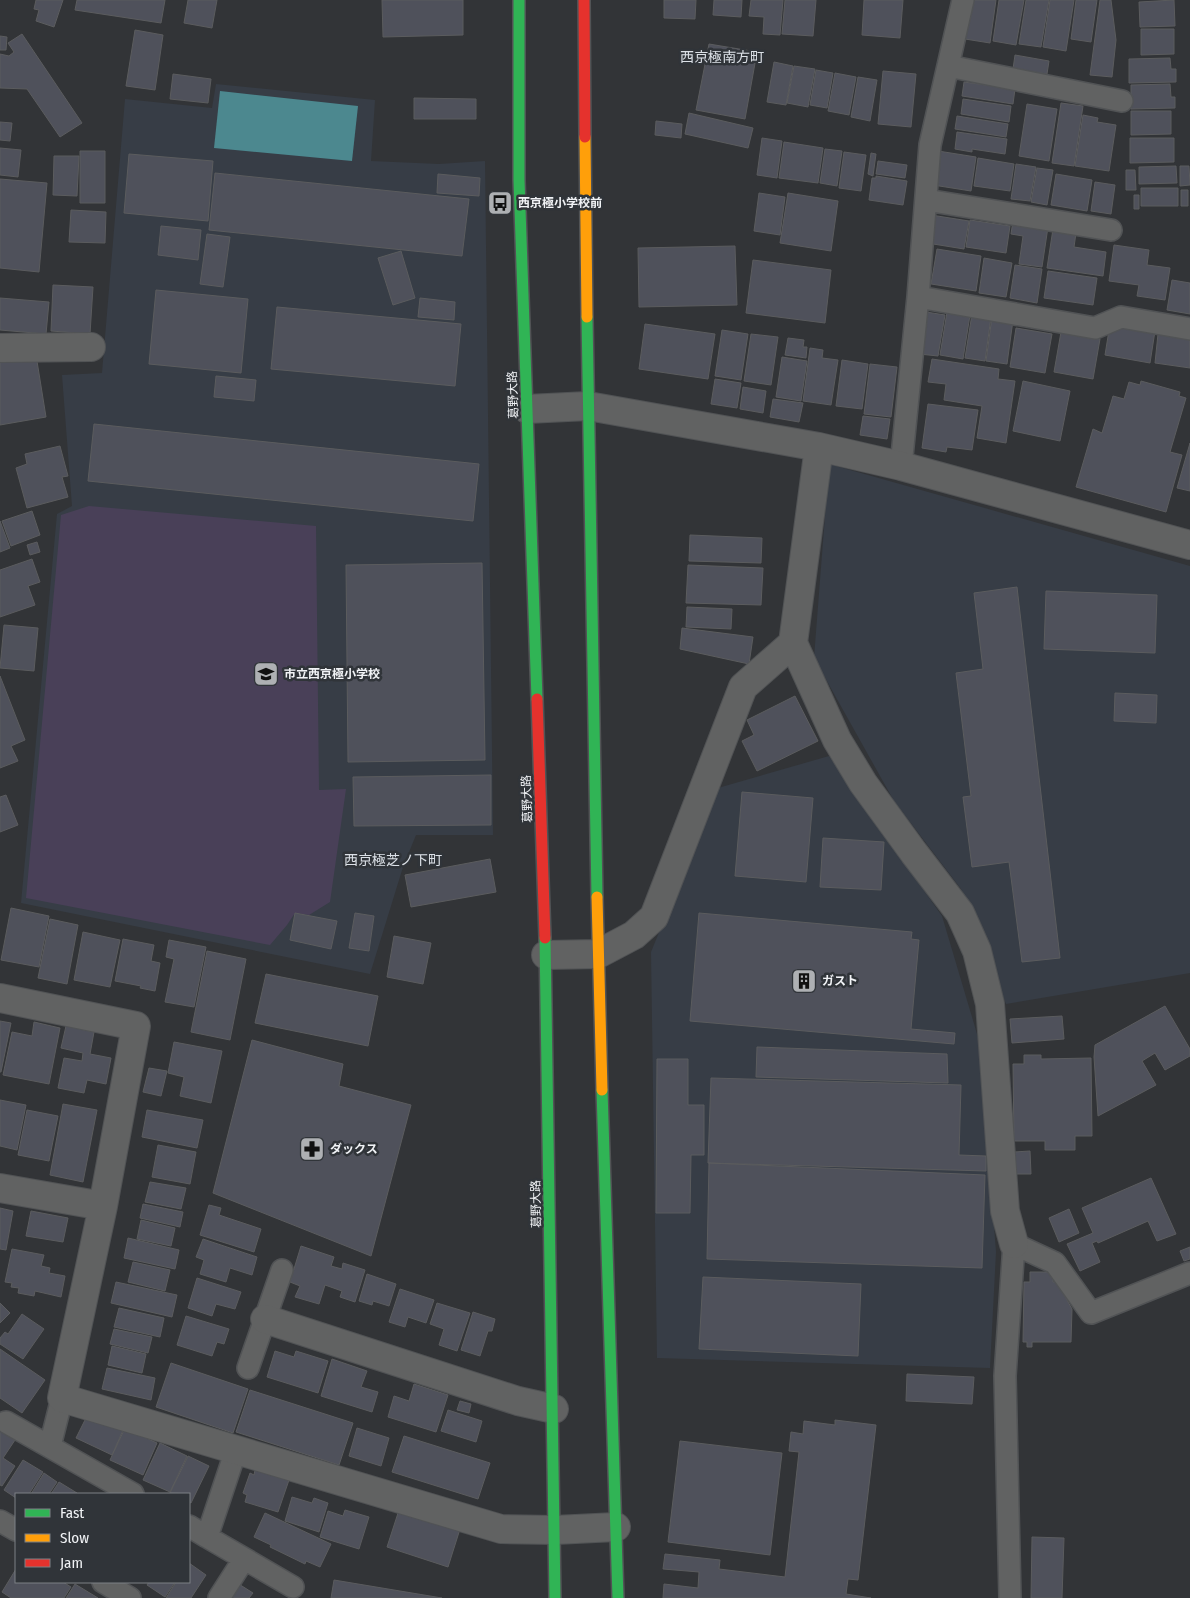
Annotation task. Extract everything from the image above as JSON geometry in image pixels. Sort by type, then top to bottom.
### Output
[{"type":"street","name":"葛野大路","points":[[519,0],[519,180],[546,955],[554,1409],[555,1598]]},
{"type":"street","points":[[584,0],[588,406],[598,954],[618,1598]]},
{"type":"street","points":[[0,348],[91,347]]},
{"type":"street","points":[[527,409],[588,406],[819,447],[901,466],[1190,545]]},
{"type":"street","points":[[819,447],[793,643],[837,740],[863,783],[960,913],[977,951],[990,1004],[1005,1211],[1014,1244]]},
{"type":"street","points":[[546,955],[598,954],[634,935],[654,917],[743,687],[793,643]]},
{"type":"street","points":[[0,998],[136,1026],[103,1206],[62,1398],[500,1529],[555,1530],[616,1527]]},
{"type":"street","points":[[0,1188],[103,1206]]},
{"type":"street","points":[[265,1319],[518,1401],[554,1409]]},
{"type":"lane","points":[[901,466],[918,297],[930,145],[963,0]]},
{"type":"lane","points":[[948,66],[1122,101]]},
{"type":"lane","points":[[926,200],[1111,230]]},
{"type":"lane","points":[[918,297],[1095,328],[1121,317],[1190,329]]},
{"type":"lane","points":[[1010,1598],[1005,1376],[1014,1244],[1055,1263],[1091,1313],[1190,1273]]},
{"type":"lane","points":[[248,1368],[282,1270]]},
{"type":"lane","points":[[50,1446],[62,1398]]},
{"type":"lane","points":[[6,1422],[131,1493]]},
{"type":"lane","points":[[236,1450],[198,1531],[293,1587]]},
{"type":"lane","points":[[0,1521],[15,1529]]},
{"type":"lane","points":[[219,1598],[244,1558]]},
{"type":"lane","points":[[105,1583],[130,1598]]},
{"type":"shaded area","name":"市立西京極小学校","points":[[216,84],[375,100],[371,161],[439,164],[485,161],[493,835],[416,835],[403,867],[370,974],[21,903],[57,514],[72,506],[62,375],[102,373],[125,99],[212,108]]},
{"type":"shaded area","points":[[829,464],[1190,566],[1190,973],[1006,1004],[961,889],[894,801],[814,658]]},
{"type":"shaded area","points":[[89,506],[316,526],[319,790],[346,789],[330,902],[309,915],[295,913],[270,945],[26,898],[61,515]]},
{"type":"shaded area","points":[[829,756],[942,916],[980,1044],[996,1252],[990,1368],[657,1358],[651,952],[718,788]]},
{"type":"water","points":[[220,91],[358,106],[352,161],[214,148]]},
{"type":"building","points":[[36,0],[63,0],[54,27],[36,21],[39,10],[34,9]]},
{"type":"building","points":[[77,0],[165,0],[161,23],[75,10]]},
{"type":"building","points":[[188,0],[217,0],[212,28],[184,23]]},
{"type":"building","points":[[382,0],[463,0],[463,35],[383,37]]},
{"type":"building","points":[[664,0],[696,0],[695,19],[664,18]]},
{"type":"building","points":[[714,0],[742,0],[741,17],[713,15]]},
{"type":"building","points":[[751,0],[783,0],[780,35],[763,34],[764,17],[749,16]]},
{"type":"building","points":[[785,0],[816,0],[813,36],[782,34]]},
{"type":"building","points":[[864,0],[903,0],[900,38],[862,35]]},
{"type":"building","points":[[972,0],[996,0],[990,43],[965,39]]},
{"type":"building","points":[[999,0],[1024,0],[1016,45],[993,41]]},
{"type":"building","points":[[1026,0],[1049,0],[1041,47],[1019,44]]},
{"type":"building","points":[[1050,0],[1074,0],[1066,51],[1043,47]]},
{"type":"building","points":[[1076,0],[1097,0],[1091,42],[1071,39]]},
{"type":"building","points":[[1100,0],[1111,0],[1116,40],[1112,77],[1090,75]]},
{"type":"building","points":[[1174,0],[1175,26],[1140,27],[1139,2]]},
{"type":"building","points":[[1141,29],[1174,29],[1174,54],[1141,55]]},
{"type":"building","points":[[135,30],[163,35],[155,90],[126,86]]},
{"type":"building","points":[[22,34],[82,123],[60,137],[27,89],[0,88],[0,54],[9,56],[14,52],[8,43]]},
{"type":"building","points":[[0,36],[7,37],[6,50],[0,50]]},
{"type":"building","points":[[709,44],[757,52],[745,119],[696,110]]},
{"type":"building","points":[[1015,55],[1049,61],[1047,74],[1013,69]]},
{"type":"building","points":[[1170,58],[1171,69],[1176,69],[1176,82],[1129,83],[1129,59]]},
{"type":"building","points":[[774,62],[793,66],[786,105],[767,102]]},
{"type":"building","points":[[794,66],[815,69],[808,107],[787,103]]},
{"type":"building","points":[[816,70],[833,73],[827,108],[810,105]]},
{"type":"building","points":[[883,71],[916,74],[911,127],[878,124]]},
{"type":"building","points":[[835,73],[856,77],[849,115],[828,111]]},
{"type":"building","points":[[173,74],[211,79],[208,103],[170,99]]},
{"type":"building","points":[[858,77],[877,80],[870,121],[851,117]]},
{"type":"building","points":[[964,82],[1015,89],[1013,104],[962,96]]},
{"type":"building","points":[[1170,84],[1171,97],[1175,97],[1175,108],[1131,109],[1131,85]]},
{"type":"building","points":[[414,98],[476,99],[476,119],[414,119]]},
{"type":"building","points":[[963,99],[1011,106],[1009,122],[961,114]]},
{"type":"building","points":[[1061,103],[1083,106],[1074,166],[1052,163]]},
{"type":"building","points":[[1027,104],[1057,109],[1049,161],[1019,156]]},
{"type":"building","points":[[1131,111],[1171,111],[1171,134],[1131,135]]},
{"type":"building","points":[[689,113],[753,128],[748,148],[685,134]]},
{"type":"building","points":[[1083,115],[1098,118],[1097,122],[1116,125],[1109,171],[1075,166]]},
{"type":"building","points":[[957,116],[1008,124],[1006,137],[955,129]]},
{"type":"building","points":[[656,121],[682,124],[681,138],[655,135]]},
{"type":"building","points":[[0,122],[12,123],[10,141],[0,140]]},
{"type":"building","points":[[957,132],[1007,139],[1005,154],[972,149],[972,152],[955,149]]},
{"type":"building","points":[[762,138],[782,141],[777,178],[757,175]]},
{"type":"building","points":[[1130,138],[1174,138],[1174,162],[1130,163]]},
{"type":"building","points":[[784,142],[823,148],[818,183],[779,178]]},
{"type":"building","points":[[0,148],[21,150],[18,177],[0,175]]},
{"type":"building","points":[[825,149],[842,151],[837,186],[820,183]]},
{"type":"building","points":[[80,151],[105,151],[105,203],[80,203]]},
{"type":"building","points":[[938,151],[976,157],[971,191],[933,185]]},
{"type":"building","points":[[844,152],[866,155],[861,191],[839,188]]},
{"type":"building","points":[[871,153],[876,154],[873,176],[868,174]]},
{"type":"building","points":[[129,154],[213,161],[208,221],[124,213]]},
{"type":"building","points":[[54,156],[79,156],[77,196],[53,195]]},
{"type":"building","points":[[978,158],[1014,164],[1010,191],[974,186]]},
{"type":"building","points":[[878,161],[907,165],[905,178],[876,174]]},
{"type":"building","points":[[1016,164],[1036,167],[1030,201],[1011,199]]},
{"type":"building","points":[[1176,166],[1177,183],[1139,184],[1139,167]]},
{"type":"building","points":[[1180,166],[1189,166],[1190,185],[1180,186]]},
{"type":"building","points":[[1037,168],[1053,170],[1047,205],[1031,202]]},
{"type":"building","points":[[1126,170],[1135,170],[1136,190],[1126,190]]},
{"type":"building","points":[[215,173],[469,199],[462,256],[209,230]]},
{"type":"building","points":[[438,174],[480,178],[479,196],[437,193]]},
{"type":"building","points":[[1056,174],[1092,180],[1087,211],[1051,205]]},
{"type":"building","points":[[876,176],[907,181],[903,205],[869,200],[872,178],[876,178]]},
{"type":"building","points":[[0,179],[47,183],[39,272],[0,268]]},
{"type":"building","points":[[1095,182],[1115,185],[1111,214],[1091,211]]},
{"type":"building","points":[[1141,188],[1178,188],[1178,206],[1141,206]]},
{"type":"building","points":[[1181,190],[1188,190],[1188,206],[1181,206]]},
{"type":"building","points":[[759,193],[785,197],[780,235],[754,231]]},
{"type":"building","points":[[788,193],[838,201],[831,251],[780,243]]},
{"type":"building","points":[[1134,195],[1139,195],[1139,209],[1134,209]]},
{"type":"building","points":[[71,210],[106,212],[105,243],[69,242]]},
{"type":"building","points":[[931,215],[969,221],[964,249],[927,243]]},
{"type":"building","points":[[970,220],[1010,226],[1006,253],[966,247]]},
{"type":"building","points":[[1013,221],[1048,227],[1042,267],[1019,264],[1023,236],[1011,234]]},
{"type":"building","points":[[161,226],[201,230],[198,260],[158,255]]},
{"type":"building","points":[[1053,229],[1076,233],[1074,247],[1106,252],[1103,276],[1047,268]]},
{"type":"building","points":[[207,234],[230,237],[223,287],[200,284]]},
{"type":"building","points":[[1114,245],[1149,250],[1147,265],[1170,268],[1165,300],[1137,296],[1139,285],[1109,281]]},
{"type":"building","points":[[735,246],[737,305],[639,307],[638,248]]},
{"type":"building","points":[[937,249],[981,256],[976,291],[931,284]]},
{"type":"building","points":[[401,251],[415,298],[393,305],[378,258]]},
{"type":"building","points":[[984,258],[1012,263],[1006,297],[979,293]]},
{"type":"building","points":[[753,260],[831,270],[825,323],[746,313]]},
{"type":"building","points":[[1015,265],[1042,269],[1037,303],[1010,298]]},
{"type":"building","points":[[1048,271],[1097,278],[1093,305],[1044,298]]},
{"type":"building","points":[[1172,280],[1190,283],[1190,314],[1167,310]]},
{"type":"building","points":[[53,285],[93,287],[90,334],[51,331]]},
{"type":"building","points":[[156,290],[248,299],[241,373],[149,364]]},
{"type":"building","points":[[0,298],[49,302],[46,334],[0,330]]},
{"type":"building","points":[[420,298],[455,302],[454,320],[418,317]]},
{"type":"building","points":[[277,307],[461,324],[455,386],[271,369]]},
{"type":"building","points":[[926,312],[945,315],[938,356],[919,354]]},
{"type":"building","points":[[947,312],[970,315],[963,359],[940,355]]},
{"type":"building","points":[[972,314],[991,317],[985,361],[965,358]]},
{"type":"building","points":[[992,317],[1013,320],[1007,364],[986,361]]},
{"type":"building","points":[[645,324],[715,334],[708,379],[639,369]]},
{"type":"building","points":[[1110,324],[1155,331],[1150,363],[1105,355]]},
{"type":"building","points":[[1016,328],[1052,334],[1045,373],[1010,367]]},
{"type":"building","points":[[722,330],[748,334],[741,380],[715,376]]},
{"type":"building","points":[[1061,332],[1100,339],[1093,379],[1054,372]]},
{"type":"building","points":[[751,334],[778,337],[771,385],[744,381]]},
{"type":"building","points":[[1158,334],[1190,338],[1190,368],[1155,363]]},
{"type":"building","points":[[788,338],[804,340],[803,347],[807,347],[806,358],[785,355]]},
{"type":"building","points":[[810,348],[823,350],[822,358],[838,360],[831,405],[803,401]]},
{"type":"building","points":[[36,355],[46,417],[0,425],[0,361]]},
{"type":"building","points":[[782,357],[807,361],[801,401],[776,397]]},
{"type":"building","points":[[932,359],[999,369],[998,379],[1015,381],[1006,443],[977,438],[982,406],[944,400],[946,384],[928,382]]},
{"type":"building","points":[[842,360],[868,364],[862,409],[836,406]]},
{"type":"building","points":[[870,364],[897,367],[891,417],[864,414]]},
{"type":"building","points":[[216,376],[256,380],[254,401],[214,397]]},
{"type":"building","points":[[715,379],[741,383],[737,408],[711,404]]},
{"type":"building","points":[[1023,381],[1070,391],[1060,441],[1013,431]]},
{"type":"building","points":[[1141,381],[1180,392],[1179,396],[1186,398],[1170,452],[1182,455],[1166,512],[1076,487],[1093,429],[1102,433],[1113,396],[1124,399],[1129,382],[1140,385]]},
{"type":"building","points":[[743,387],[766,391],[763,413],[740,409]]},
{"type":"building","points":[[773,399],[803,403],[799,422],[770,417]]},
{"type":"building","points":[[928,404],[978,410],[972,450],[947,447],[946,452],[922,448]]},
{"type":"building","points":[[863,416],[890,419],[887,439],[860,435]]},
{"type":"building","points":[[94,424],[479,464],[473,521],[88,481]]},
{"type":"building","points":[[1190,443],[1190,491],[1177,488]]},
{"type":"building","points":[[60,446],[68,476],[62,477],[68,497],[27,508],[16,468],[27,464],[25,454]]},
{"type":"building","points":[[32,511],[40,535],[11,546],[2,521]]},
{"type":"building","points":[[0,521],[10,548],[0,552]]},
{"type":"building","points":[[690,535],[762,538],[761,563],[689,561]]},
{"type":"building","points":[[37,542],[40,552],[30,555],[27,545]]},
{"type":"building","points":[[32,559],[40,582],[28,586],[35,605],[0,617],[0,570]]},
{"type":"building","points":[[482,563],[485,760],[348,762],[346,565]]},
{"type":"building","points":[[688,565],[763,568],[761,605],[686,603]]},
{"type":"building","points":[[1017,587],[1060,958],[1022,962],[1009,862],[972,867],[963,797],[971,796],[956,673],[983,669],[974,593]]},
{"type":"building","points":[[1046,591],[1157,595],[1155,653],[1044,649]]},
{"type":"building","points":[[687,607],[732,609],[731,629],[686,627]]},
{"type":"building","points":[[4,625],[38,628],[34,671],[0,668]]},
{"type":"building","points":[[682,628],[753,637],[749,664],[680,649]]},
{"type":"building","points":[[0,676],[25,740],[11,746],[18,761],[0,768]]},
{"type":"building","points":[[1115,693],[1157,695],[1156,723],[1114,721]]},
{"type":"building","points":[[795,696],[818,741],[757,771],[742,741],[754,735],[747,720]]},
{"type":"building","points":[[491,775],[491,825],[354,826],[353,777]]},
{"type":"building","points":[[742,792],[813,798],[806,882],[735,876]]},
{"type":"building","points":[[6,795],[18,825],[0,832],[0,797]]},
{"type":"building","points":[[823,838],[884,842],[881,890],[820,887]]},
{"type":"building","points":[[490,859],[496,892],[411,907],[405,875]]},
{"type":"building","points":[[11,908],[49,916],[39,967],[1,960]]},
{"type":"building","points":[[295,913],[337,921],[331,949],[290,940]]},
{"type":"building","points":[[355,913],[374,916],[369,951],[349,948]]},
{"type":"building","name":"ガスト","points":[[699,913],[912,932],[911,939],[919,940],[911,1029],[955,1033],[954,1044],[690,1021]]},
{"type":"building","points":[[50,919],[78,925],[67,984],[38,978]]},
{"type":"building","points":[[83,932],[120,940],[110,987],[74,980]]},
{"type":"building","points":[[394,936],[431,943],[423,984],[387,977]]},
{"type":"building","points":[[123,939],[154,945],[151,961],[160,963],[155,991],[115,981]]},
{"type":"building","points":[[169,940],[206,947],[194,1007],[165,1002],[174,959],[166,957]]},
{"type":"building","points":[[207,951],[246,959],[230,1040],[191,1032]]},
{"type":"building","points":[[266,974],[378,996],[368,1046],[255,1023]]},
{"type":"building","points":[[1165,1006],[1190,1049],[1190,1056],[1165,1070],[1155,1053],[1142,1061],[1156,1085],[1098,1116],[1094,1057],[1095,1045]]},
{"type":"building","points":[[1062,1016],[1064,1039],[1012,1043],[1010,1019]]},
{"type":"building","points":[[0,1021],[11,1023],[1,1072],[0,1072]]},
{"type":"building","points":[[34,1022],[60,1028],[49,1084],[3,1075],[12,1032],[32,1036]]},
{"type":"building","points":[[66,1026],[94,1032],[90,1054],[111,1058],[106,1084],[87,1080],[84,1093],[58,1088],[64,1058],[82,1061],[83,1053],[61,1048]]},
{"type":"building","name":"ダックス","points":[[252,1040],[343,1064],[339,1086],[411,1105],[371,1256],[213,1193]]},
{"type":"building","points":[[174,1042],[222,1051],[211,1103],[180,1096],[184,1077],[168,1073]]},
{"type":"building","points":[[757,1047],[947,1054],[948,1083],[756,1077]]},
{"type":"building","points":[[1024,1055],[1041,1055],[1041,1059],[1091,1058],[1092,1136],[1075,1136],[1075,1150],[1045,1150],[1045,1141],[1014,1141],[1013,1064],[1024,1064]]},
{"type":"building","points":[[657,1059],[688,1059],[688,1105],[704,1105],[704,1155],[691,1155],[690,1213],[656,1213]]},
{"type":"building","points":[[149,1068],[167,1071],[161,1096],[143,1092]]},
{"type":"building","points":[[711,1078],[961,1085],[959,1155],[986,1156],[986,1171],[708,1163]]},
{"type":"building","points":[[0,1100],[26,1105],[17,1150],[0,1146]]},
{"type":"building","points":[[63,1104],[97,1110],[83,1182],[50,1175]]},
{"type":"building","points":[[27,1110],[58,1116],[49,1161],[18,1155]]},
{"type":"building","points":[[147,1110],[203,1120],[197,1148],[142,1137]]},
{"type":"building","points":[[158,1145],[196,1152],[190,1184],[152,1177]]},
{"type":"building","points":[[1030,1151],[1031,1174],[1014,1174],[1014,1152]]},
{"type":"building","points":[[709,1163],[985,1175],[982,1268],[707,1259]]},
{"type":"building","points":[[1151,1178],[1176,1234],[1157,1241],[1148,1221],[1098,1243],[1097,1241],[1092,1243],[1100,1262],[1080,1271],[1067,1244],[1093,1233],[1082,1208]]},
{"type":"building","points":[[150,1182],[186,1188],[181,1209],[145,1202]]},
{"type":"building","points":[[143,1204],[183,1212],[180,1227],[140,1218]]},
{"type":"building","points":[[209,1205],[221,1208],[219,1215],[261,1229],[254,1252],[200,1235]]},
{"type":"building","points":[[0,1208],[13,1211],[6,1250],[0,1249]]},
{"type":"building","points":[[1069,1209],[1079,1233],[1059,1242],[1049,1218]]},
{"type":"building","points":[[31,1211],[68,1218],[63,1242],[26,1236]]},
{"type":"building","points":[[141,1220],[175,1228],[171,1246],[137,1239]]},
{"type":"building","points":[[128,1238],[179,1250],[175,1269],[124,1258]]},
{"type":"building","points":[[203,1239],[257,1257],[252,1275],[230,1268],[226,1282],[200,1274],[204,1260],[196,1257]]},
{"type":"building","points":[[301,1246],[334,1257],[331,1266],[342,1269],[343,1263],[365,1270],[355,1302],[340,1297],[342,1291],[325,1285],[319,1304],[295,1297],[300,1286],[290,1282]]},
{"type":"building","points":[[1190,1247],[1190,1259],[1184,1261],[1180,1251]]},
{"type":"building","points":[[12,1249],[44,1255],[41,1266],[50,1268],[49,1273],[65,1276],[61,1297],[35,1291],[34,1296],[18,1293],[19,1288],[11,1287],[12,1283],[5,1282]]},
{"type":"building","points":[[133,1262],[170,1270],[165,1291],[128,1282]]},
{"type":"building","points":[[1030,1272],[1053,1272],[1053,1282],[1057,1282],[1072,1309],[1071,1342],[1032,1342],[1032,1347],[1027,1347],[1027,1342],[1023,1342],[1024,1282],[1030,1282]]},
{"type":"building","points":[[367,1274],[396,1284],[389,1306],[373,1301],[372,1305],[359,1301]]},
{"type":"building","points":[[703,1277],[861,1284],[858,1356],[699,1349]]},
{"type":"building","points":[[197,1278],[241,1292],[235,1309],[216,1304],[212,1316],[188,1308]]},
{"type":"building","points":[[116,1282],[177,1295],[172,1317],[111,1303]]},
{"type":"building","points":[[400,1289],[434,1300],[426,1323],[408,1317],[405,1327],[389,1322]]},
{"type":"building","points":[[0,1303],[10,1313],[0,1323]]},
{"type":"building","points":[[437,1303],[470,1313],[457,1351],[439,1345],[444,1329],[430,1324]]},
{"type":"building","points":[[119,1308],[164,1318],[160,1337],[114,1327]]},
{"type":"building","points":[[473,1312],[495,1319],[492,1331],[488,1331],[480,1356],[461,1350]]},
{"type":"building","points":[[22,1314],[44,1329],[23,1359],[0,1344],[0,1338],[5,1332],[8,1334]]},
{"type":"building","points":[[186,1316],[229,1329],[224,1344],[217,1342],[212,1356],[177,1345]]},
{"type":"building","points":[[114,1329],[152,1337],[148,1353],[110,1344]]},
{"type":"building","points":[[112,1346],[146,1354],[142,1373],[108,1365]]},
{"type":"building","points":[[0,1349],[45,1380],[22,1413],[0,1398]]},
{"type":"building","points":[[275,1351],[294,1357],[296,1351],[328,1361],[318,1393],[267,1377]]},
{"type":"building","points":[[332,1359],[367,1371],[361,1387],[378,1392],[372,1412],[321,1396]]},
{"type":"building","points":[[171,1363],[248,1389],[233,1433],[156,1407]]},
{"type":"building","points":[[107,1368],[155,1378],[151,1400],[102,1389]]},
{"type":"building","points":[[907,1374],[974,1377],[972,1404],[906,1401]]},
{"type":"building","points":[[414,1384],[448,1395],[436,1432],[388,1417],[394,1396],[409,1401]]},
{"type":"building","points":[[250,1390],[353,1423],[339,1465],[236,1432]]},
{"type":"building","points":[[460,1401],[471,1404],[469,1413],[457,1410]]},
{"type":"building","points":[[448,1410],[482,1421],[476,1442],[441,1431]]},
{"type":"building","points":[[89,1412],[124,1428],[112,1455],[76,1438]]},
{"type":"building","points":[[835,1420],[876,1425],[858,1580],[848,1579],[846,1594],[871,1598],[663,1598],[664,1584],[698,1588],[699,1572],[663,1569],[665,1554],[720,1560],[719,1569],[785,1577],[799,1452],[789,1451],[791,1432],[803,1434],[804,1421],[835,1425]]},
{"type":"building","points":[[0,1427],[17,1437],[3,1458],[15,1466],[2,1486],[0,1485]]},
{"type":"building","points":[[125,1428],[157,1443],[143,1475],[110,1460]]},
{"type":"building","points":[[357,1428],[389,1438],[381,1466],[349,1456]]},
{"type":"building","points":[[404,1436],[490,1463],[478,1499],[392,1472]]},
{"type":"building","points":[[680,1441],[782,1453],[770,1555],[668,1542]]},
{"type":"building","points":[[160,1443],[187,1456],[170,1492],[143,1480]]},
{"type":"building","points":[[188,1456],[209,1466],[191,1503],[190,1493],[170,1493]]},
{"type":"building","points":[[23,1460],[43,1472],[30,1493],[15,1493],[15,1497],[4,1490]]},
{"type":"building","points":[[255,1470],[289,1480],[278,1512],[245,1502],[247,1495],[243,1493],[250,1473],[254,1475]]},
{"type":"building","points":[[44,1473],[57,1482],[50,1493],[32,1493]]},
{"type":"building","points":[[59,1482],[77,1493],[52,1493]]},
{"type":"building","points":[[292,1497],[312,1503],[314,1498],[328,1503],[319,1532],[285,1521]]},
{"type":"building","points":[[345,1510],[369,1517],[359,1549],[320,1537],[328,1511],[343,1516]]},
{"type":"building","points":[[399,1510],[460,1529],[448,1567],[387,1547]]},
{"type":"building","points":[[265,1513],[331,1544],[320,1567],[306,1561],[305,1564],[254,1537]]},
{"type":"building","points":[[1032,1537],[1064,1538],[1062,1598],[1031,1598]]},
{"type":"building","points":[[190,1564],[206,1575],[191,1598],[166,1598],[175,1583],[190,1583]]},
{"type":"building","points":[[15,1571],[15,1583],[65,1583],[71,1587],[64,1598],[11,1598],[2,1592]]},
{"type":"building","points":[[334,1580],[442,1598],[331,1598]]},
{"type":"building","points":[[234,1581],[253,1593],[249,1598],[223,1598]]},
{"type":"building","points":[[148,1583],[174,1583],[165,1597],[147,1585]]},
{"type":"building","points":[[75,1584],[98,1598],[66,1598]]},
{"type":"traffic: fast","points":[[519,0],[519,180],[537,699]]},
{"type":"traffic: fast","points":[[587,317],[597,897]]},
{"type":"traffic: fast","points":[[545,938],[555,1598]]},
{"type":"traffic: fast","points":[[602,1090],[618,1598]]},
{"type":"traffic: slow","points":[[585,137],[587,317]]},
{"type":"traffic: slow","points":[[597,897],[602,1090]]},
{"type":"traffic: jam","points":[[584,0],[585,137]]},
{"type":"traffic: jam","points":[[537,699],[545,938]]},
{"type":"place","name":"西京極小学校前","points":[[500,203]]},
{"type":"place","name":"市立西京極小学校","points":[[266,674]]},
{"type":"place","name":"ガスト","points":[[804,981]]},
{"type":"place","name":"ダックス","points":[[312,1149]]},
{"type":"district","name":"西京極南方町","points":[[722,57]]},
{"type":"district","name":"西京極芝ノ下町","points":[[393,860]]}]
